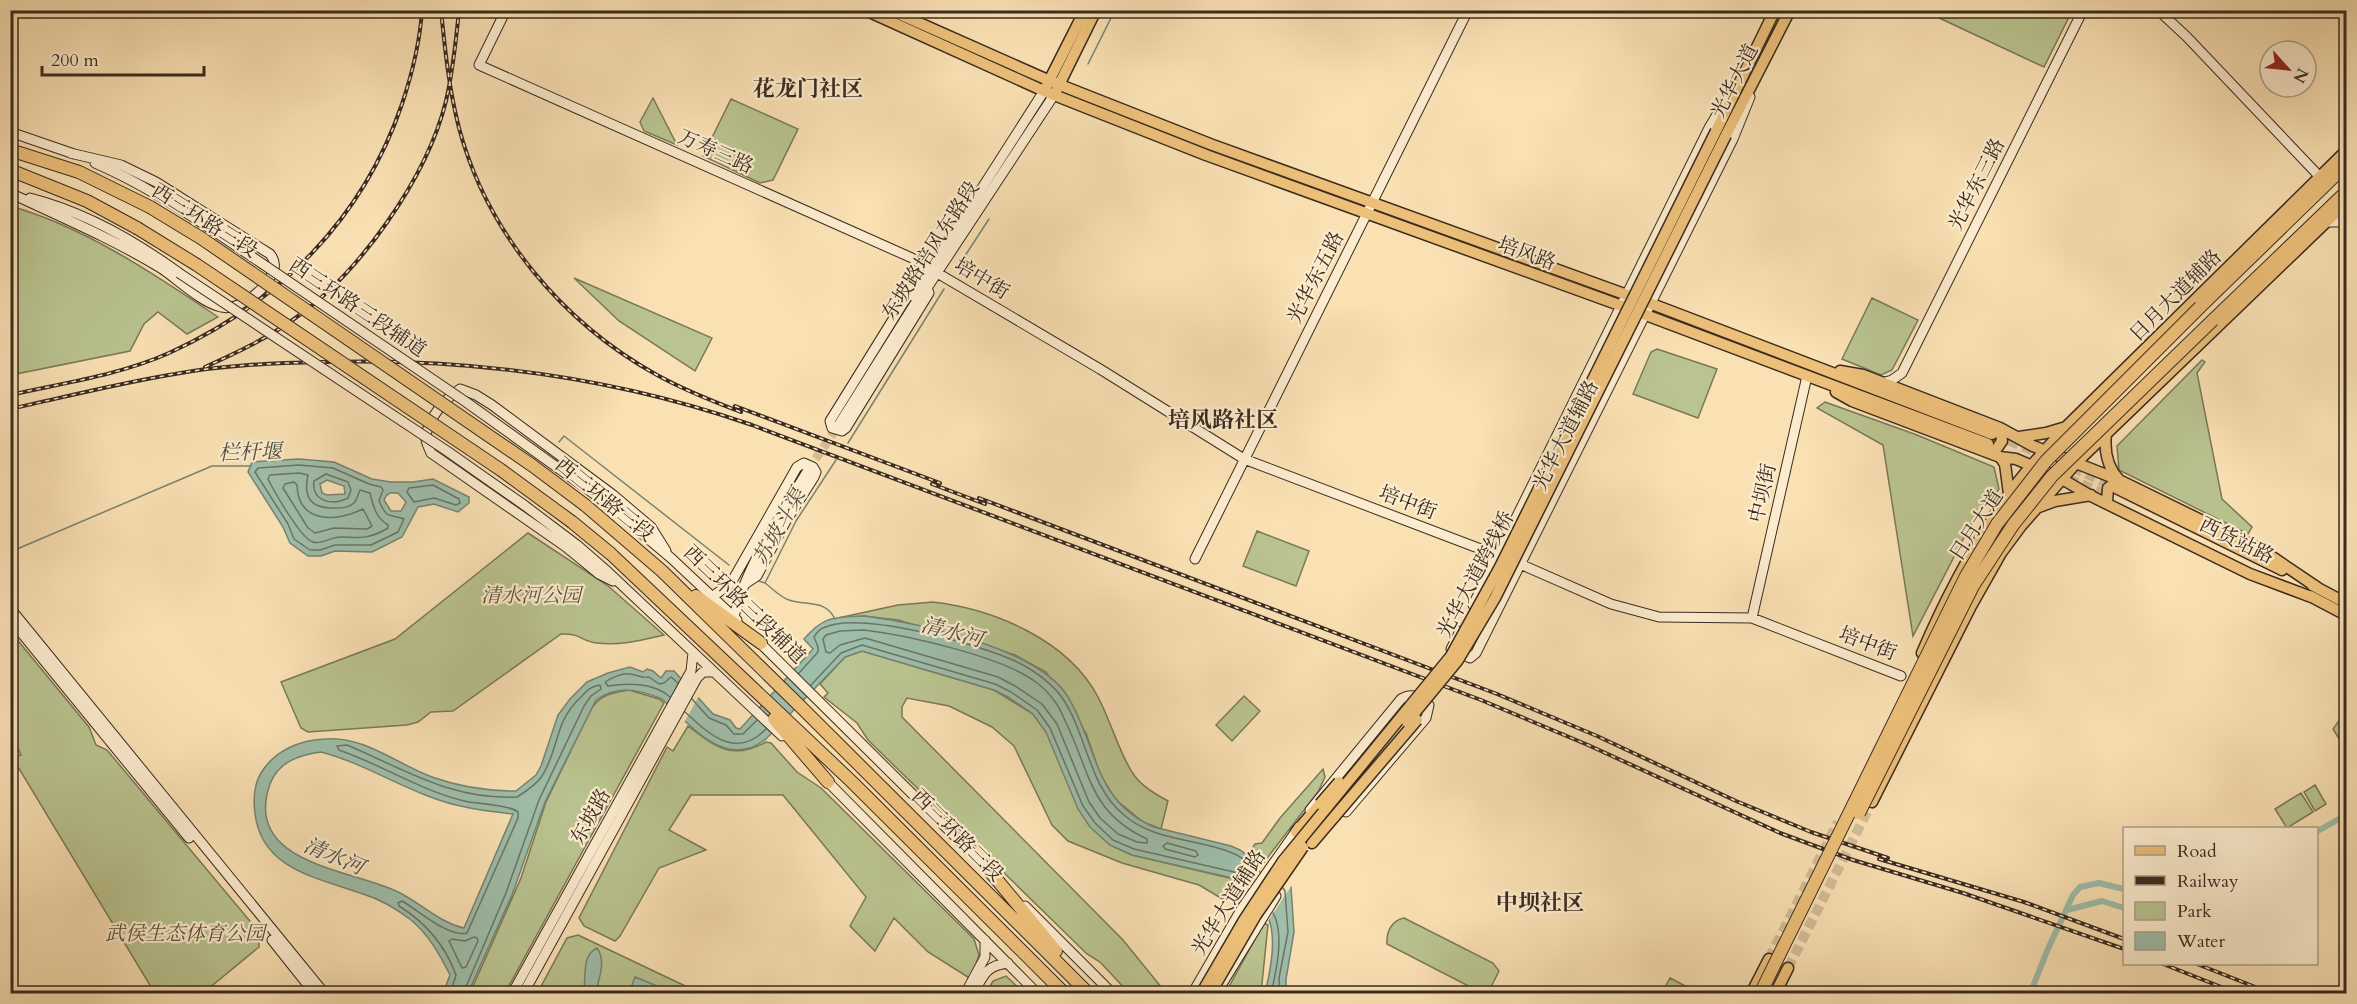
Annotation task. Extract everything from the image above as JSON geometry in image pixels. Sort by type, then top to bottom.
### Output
[{"type":"highway","name":"西三环路三段","points":[[10,150],[79,172],[150,207],[231,258],[533,465],[585,505],[662,571],[1090,993]]},
{"type":"highway","name":"日月大道","points":[[1760,993],[1966,576],[1997,524],[2046,460],[2346,165]]},
{"type":"highway","name":"西三环路三段","points":[[10,170],[87,201],[137,228],[197,265],[572,522],[612,554],[731,668],[759,704],[782,727],[852,782],[1065,993]]},
{"type":"highway","points":[[10,175],[46,184]]},
{"type":"highway","name":"日月大道","points":[[1768,993],[1937,657],[1989,559],[2037,492],[2346,192]]},
{"type":"highway","points":[[662,571],[761,643]]},
{"type":"highway","points":[[782,727],[828,782]]},
{"type":"highway","points":[[988,868],[1090,993]]},
{"type":"main road","name":"万寿三路","points":[[506,10],[478,65],[934,270]]},
{"type":"main road","points":[[865,10],[1052,88]]},
{"type":"main road","points":[[890,10],[1052,88]]},
{"type":"main road","points":[[1052,88],[1085,10]]},
{"type":"main road","points":[[1052,88],[1096,10]]},
{"type":"main road","name":"光华东五路","points":[[1195,559],[1468,10]]},
{"type":"main road","name":"光华大道","points":[[1721,133],[1754,51],[1774,10]]},
{"type":"main road","name":"光华大道","points":[[1721,133],[1766,58],[1790,10]]},
{"type":"main road","name":"光华东三路","points":[[1902,373],[2083,10]]},
{"type":"main road","points":[[2158,10],[2187,37],[2320,177]]},
{"type":"main road","name":"光华大道辅路","points":[[1754,51],[1709,128],[1628,295],[1451,646],[1452,651],[1470,658],[1476,653],[1733,139],[1766,58]]},
{"type":"main road","name":"培风路","points":[[1052,88],[1373,202],[1820,367],[1994,443]]},
{"type":"main road","name":"培风路","points":[[1052,88],[1206,155],[1622,306],[1812,378],[1852,401],[1994,443]]},
{"type":"main road","name":"东坡路培风东路段","points":[[934,270],[925,278],[835,425],[927,288],[934,270],[1052,88]]},
{"type":"main road","points":[[10,132],[70,153],[121,165],[139,174],[270,254],[275,260],[275,267],[267,283],[237,306],[221,307],[109,239],[10,193]]},
{"type":"main road","name":"光华大道跨线桥","points":[[1210,993],[1256,915],[1321,823],[1430,696],[1458,660],[1476,630],[1495,598],[1721,133]]},
{"type":"main road","name":"光华大道跨线桥","points":[[1201,993],[1244,920],[1283,861],[1451,656],[1500,567],[1721,133]]},
{"type":"main road","name":"日月大道辅路","points":[[1853,792],[1923,652],[1940,610],[1982,534],[2031,465],[2066,427],[2346,151]]},
{"type":"main road","name":"西三环路三段辅道","points":[[70,153],[127,177],[167,200],[456,396],[597,496],[714,594],[734,617],[1113,993]]},
{"type":"main road","points":[[10,193],[63,206],[109,228],[157,257],[447,451],[577,545],[714,672],[759,704]]},
{"type":"main road","points":[[1872,802],[1971,606],[2001,554],[2036,508],[2077,462],[2346,203]]},
{"type":"main road","points":[[2327,222],[2346,222]]},
{"type":"main road","points":[[1655,240],[1653,256],[1664,262],[1677,253]]},
{"type":"main road","name":"培中街","points":[[934,270],[1100,369],[1244,459],[1520,564],[1611,604],[1659,617],[1752,618],[1901,676]]},
{"type":"main road","points":[[925,278],[913,287],[830,421],[832,428],[842,430],[846,428],[929,293],[927,288]]},
{"type":"main road","points":[[1820,367],[1863,375],[1913,395],[1994,443],[2016,459],[2062,479],[2091,495]]},
{"type":"main road","points":[[1882,383],[1902,373],[1906,386],[1913,395]]},
{"type":"main road","name":"中坝街","points":[[1752,618],[1812,378]]},
{"type":"main road","points":[[628,590],[599,574],[566,547],[431,453],[426,440],[428,427],[449,396],[460,389],[476,395],[544,443],[651,526],[671,558]]},
{"type":"main road","points":[[1994,443],[2066,427]]},
{"type":"main road","points":[[2106,434],[2105,443],[2114,492]]},
{"type":"main road","points":[[2019,437],[2077,462],[2114,492],[2250,574],[2346,603]]},
{"type":"main road","points":[[1994,443],[2005,464],[2009,494]]},
{"type":"main road","points":[[714,594],[731,583],[797,467],[804,463],[813,467],[816,472],[814,477],[786,521],[757,576],[745,584]]},
{"type":"main road","points":[[714,594],[726,594],[740,581],[776,513],[806,469],[745,584],[734,617]]},
{"type":"main road","points":[[2036,508],[2055,501],[2114,492],[2262,550],[2346,615]]},
{"type":"main road","points":[[10,608],[325,993]]},
{"type":"main road","points":[[10,620],[315,993]]},
{"type":"main road","points":[[1312,843],[1440,694],[1454,673],[1476,630]]},
{"type":"main road","name":"东坡路","points":[[524,993],[692,677],[693,653]]},
{"type":"main road","points":[[1296,832],[1404,705],[1451,656]]},
{"type":"main road","points":[[692,677],[703,672],[714,672]]},
{"type":"main road","name":"光华大道辅路","points":[[1192,993],[1249,898],[1318,798],[1401,699],[1407,695],[1415,695],[1423,699],[1429,705],[1426,718],[1339,819],[1312,843],[1262,915],[1216,993]]},
{"type":"main road","name":"东坡路","points":[[512,993],[669,721]]},
{"type":"main road","points":[[828,782],[1038,993]]},
{"type":"main road","points":[[965,993],[985,957],[985,940]]},
{"type":"main road","points":[[985,957],[993,966]]},
{"type":"main road","points":[[1751,993],[1769,959]]},
{"type":"main road","points":[[973,993],[986,972],[993,966],[1008,963]]},
{"type":"main road","points":[[1775,993],[1788,968]]},
{"type":"green space","points":[[1937,10],[2072,11],[2044,67],[1935,16]]},
{"type":"green space","points":[[653,98],[677,145],[644,131],[640,122]]},
{"type":"green space","points":[[731,99],[798,129],[773,180],[760,183],[703,156]]},
{"type":"green space","points":[[10,206],[65,226],[92,239],[170,285],[218,317],[187,334],[158,312],[144,324],[130,351],[11,375]]},
{"type":"green space","points":[[574,278],[712,338],[695,371],[619,321]]},
{"type":"green space","points":[[1872,298],[1918,320],[1892,370],[1881,375],[1842,359]]},
{"type":"green space","points":[[1657,349],[1717,369],[1698,418],[1633,394],[1651,352]]},
{"type":"green space","points":[[2202,360],[2205,362],[2197,373],[2222,499],[2252,527],[2248,534],[2119,470],[2117,446]]},
{"type":"green space","points":[[1825,402],[1917,435],[1994,467],[1999,489],[1970,526],[1913,636],[1883,445],[1817,408]]},
{"type":"green space","points":[[1257,531],[1309,551],[1296,586],[1243,566]]},
{"type":"green space","name":"清水河公园","points":[[528,533],[607,585],[664,635],[605,644],[561,634],[453,711],[431,712],[418,722],[407,725],[308,732],[301,728],[281,682],[395,639]]},
{"type":"green space","points":[[933,602],[980,612],[1004,620],[1049,644],[1068,659],[1085,677],[1098,697],[1132,773],[1145,786],[1168,801],[1161,829],[1143,822],[1115,799],[1100,774],[1086,733],[1046,672],[1015,655],[898,620],[864,616],[838,618],[898,605]]},
{"type":"green space","name":"武侯生态体育公园","points":[[10,631],[89,727],[96,745],[107,750],[259,932],[259,947],[203,993],[165,993],[151,987],[12,757],[21,755],[11,732]]},
{"type":"green space","points":[[862,651],[994,690],[1033,714],[1046,732],[1110,845],[1132,855],[1233,879],[1255,844],[1262,843],[1280,818],[1323,769],[1325,777],[1318,792],[1264,862],[1242,897],[1229,889],[1226,901],[1199,885],[1122,863],[1068,841],[1052,825],[1014,746],[992,727],[949,706],[907,698],[902,707],[902,717],[1123,940],[1166,993],[1129,993],[1100,962],[1087,954],[868,740],[857,723],[824,697],[828,693],[820,684],[845,657]]},
{"type":"green space","points":[[629,690],[659,699],[664,703],[505,993],[470,993],[521,878],[546,802],[591,709],[603,697]]},
{"type":"green space","points":[[1244,696],[1260,711],[1232,741],[1216,725]]},
{"type":"green space","points":[[2346,711],[2346,750],[2333,729]]},
{"type":"green space","points":[[688,726],[716,745],[733,751],[754,748],[766,742],[771,743],[797,772],[821,788],[974,939],[979,955],[971,979],[928,952],[894,918],[875,951],[850,926],[866,897],[783,795],[691,795],[669,830],[706,850],[659,868],[615,941],[584,926],[579,918],[667,747],[673,751]]},
{"type":"green space","points":[[2315,785],[2326,804],[2315,811],[2304,792]]},
{"type":"green space","points":[[2301,793],[2313,812],[2286,827],[2275,809]]},
{"type":"green space","points":[[1404,918],[1493,963],[1499,971],[1489,991],[1478,991],[1387,944],[1391,927],[1396,921]]},
{"type":"green space","points":[[1264,923],[1268,925],[1261,993],[1225,994]]},
{"type":"green space","points":[[578,935],[700,993],[537,994],[567,938]]},
{"type":"green space","points":[[1006,976],[1024,993],[986,993],[993,981]]},
{"type":"green space","points":[[1670,978],[1693,990],[1691,993],[1662,993]]},
{"type":"water","points":[[299,459],[334,462],[372,479],[413,482],[433,479],[469,497],[469,503],[458,512],[434,504],[418,507],[402,537],[372,552],[335,551],[321,556],[308,556],[290,543],[283,527],[248,472],[252,462]],"holes":[[[327,480],[344,486],[345,494],[322,493],[320,484]],[[390,493],[398,493],[406,502],[401,511],[391,511],[384,500]]]},
{"type":"water","points":[[864,616],[945,632],[1005,652],[1031,665],[1053,680],[1068,697],[1078,716],[1099,771],[1119,803],[1134,816],[1154,827],[1240,850],[1291,887],[1294,932],[1286,979],[1286,993],[1265,993],[1272,957],[1272,937],[1269,920],[1263,909],[1232,878],[1132,855],[1110,845],[1090,827],[1078,809],[1046,732],[1033,714],[994,690],[862,651],[845,657],[766,739],[749,748],[736,750],[712,743],[662,699],[645,693],[620,690],[596,700],[545,802],[512,895],[468,993],[443,993],[450,975],[429,939],[411,920],[375,899],[295,869],[268,847],[260,832],[254,803],[255,787],[261,773],[273,758],[298,744],[326,739],[354,742],[432,777],[473,788],[516,791],[536,775],[558,715],[587,682],[630,667],[643,672],[647,669],[653,671],[661,678],[666,671],[674,671],[713,714],[730,720],[736,728],[740,729],[813,649],[804,639],[811,631],[830,619]],"holes":[[[321,752],[438,800],[470,808],[513,814],[464,928],[437,917],[396,891],[305,859],[285,847],[271,831],[265,810],[270,784],[278,770],[290,761],[305,755]]]},
{"type":"water","points":[[597,948],[600,953],[601,970],[596,993],[589,993],[584,989],[587,960],[592,951]]},
{"type":"water","points":[[635,977],[662,988],[667,993],[629,993]]},
{"type":"pier","points":[[683,675],[700,694],[684,723],[666,706]]},
{"type":"pier","points":[[1250,854],[1292,885],[1268,921],[1234,883]]},
{"type":"waterway","name":"苏坡斗渠","points":[[1088,64],[1115,10]]},
{"type":"waterway","name":"苏坡斗渠","points":[[961,262],[989,219]]},
{"type":"waterway","name":"苏坡斗渠","points":[[848,443],[944,289]]},
{"type":"waterway","name":"栏杆堰","points":[[559,442],[564,436],[729,565]]},
{"type":"waterway","name":"苏坡斗渠","points":[[835,619],[826,608],[786,599],[765,583],[796,521],[836,460]]},
{"type":"waterway","name":"栏杆堰","points":[[10,552],[212,466],[251,466]]},
{"type":"waterway","name":"栏杆堰","points":[[759,581],[765,583]]},
{"type":"waterway","points":[[2318,831],[2346,815]]},
{"type":"waterway","points":[[2030,994],[2073,895],[2080,887],[2099,883],[2123,889]]},
{"type":"waterway","points":[[2067,910],[2102,901],[2123,908]]},
{"type":"tunnel","points":[[808,470],[838,426]]},
{"type":"tunnel","points":[[1995,435],[2034,451]]},
{"type":"tunnel","points":[[2073,467],[2116,488]]},
{"type":"tunnel","points":[[2068,479],[2112,497]]},
{"type":"tunnel","points":[[1788,968],[1872,802]]},
{"type":"tunnel","points":[[1769,959],[1838,822]]},
{"type":"railway","points":[[10,395],[111,373],[150,361],[209,333],[281,283],[312,253],[340,220],[365,184],[385,146],[409,81],[422,10]]},
{"type":"railway","points":[[441,10],[446,55],[459,128],[472,167],[509,239],[560,302],[623,354],[677,386],[741,412]]},
{"type":"railway","points":[[205,367],[273,333],[318,300],[366,251],[387,222],[407,192],[437,131],[451,78],[459,10]]},
{"type":"railway","points":[[10,409],[212,368],[324,362],[433,363],[487,368],[541,374],[647,394],[752,425],[1481,700],[1588,745],[1780,833],[1853,860],[1963,893],[2123,949]]},
{"type":"railway","points":[[735,406],[940,483]]},
{"type":"railway","points":[[932,484],[985,504]]},
{"type":"railway","points":[[979,498],[1497,694],[1597,736],[1736,801],[1811,832],[1888,858]]},
{"type":"railway","points":[[1879,859],[2024,902],[2123,939]]},
{"type":"railway","points":[[2166,965],[2239,994]]},
{"type":"railway","points":[[2200,965],[2273,994]]},
{"type":"district","name":"花龙门社区","points":[[808,88]]},
{"type":"district","name":"培风路社区","points":[[1223,419]]},
{"type":"district","name":"中坝社区","points":[[1540,902]]},
{"type":"water label","name":"清水河","points":[[952,632]]},
{"type":"water label","name":"清水河","points":[[334,856]]}]
